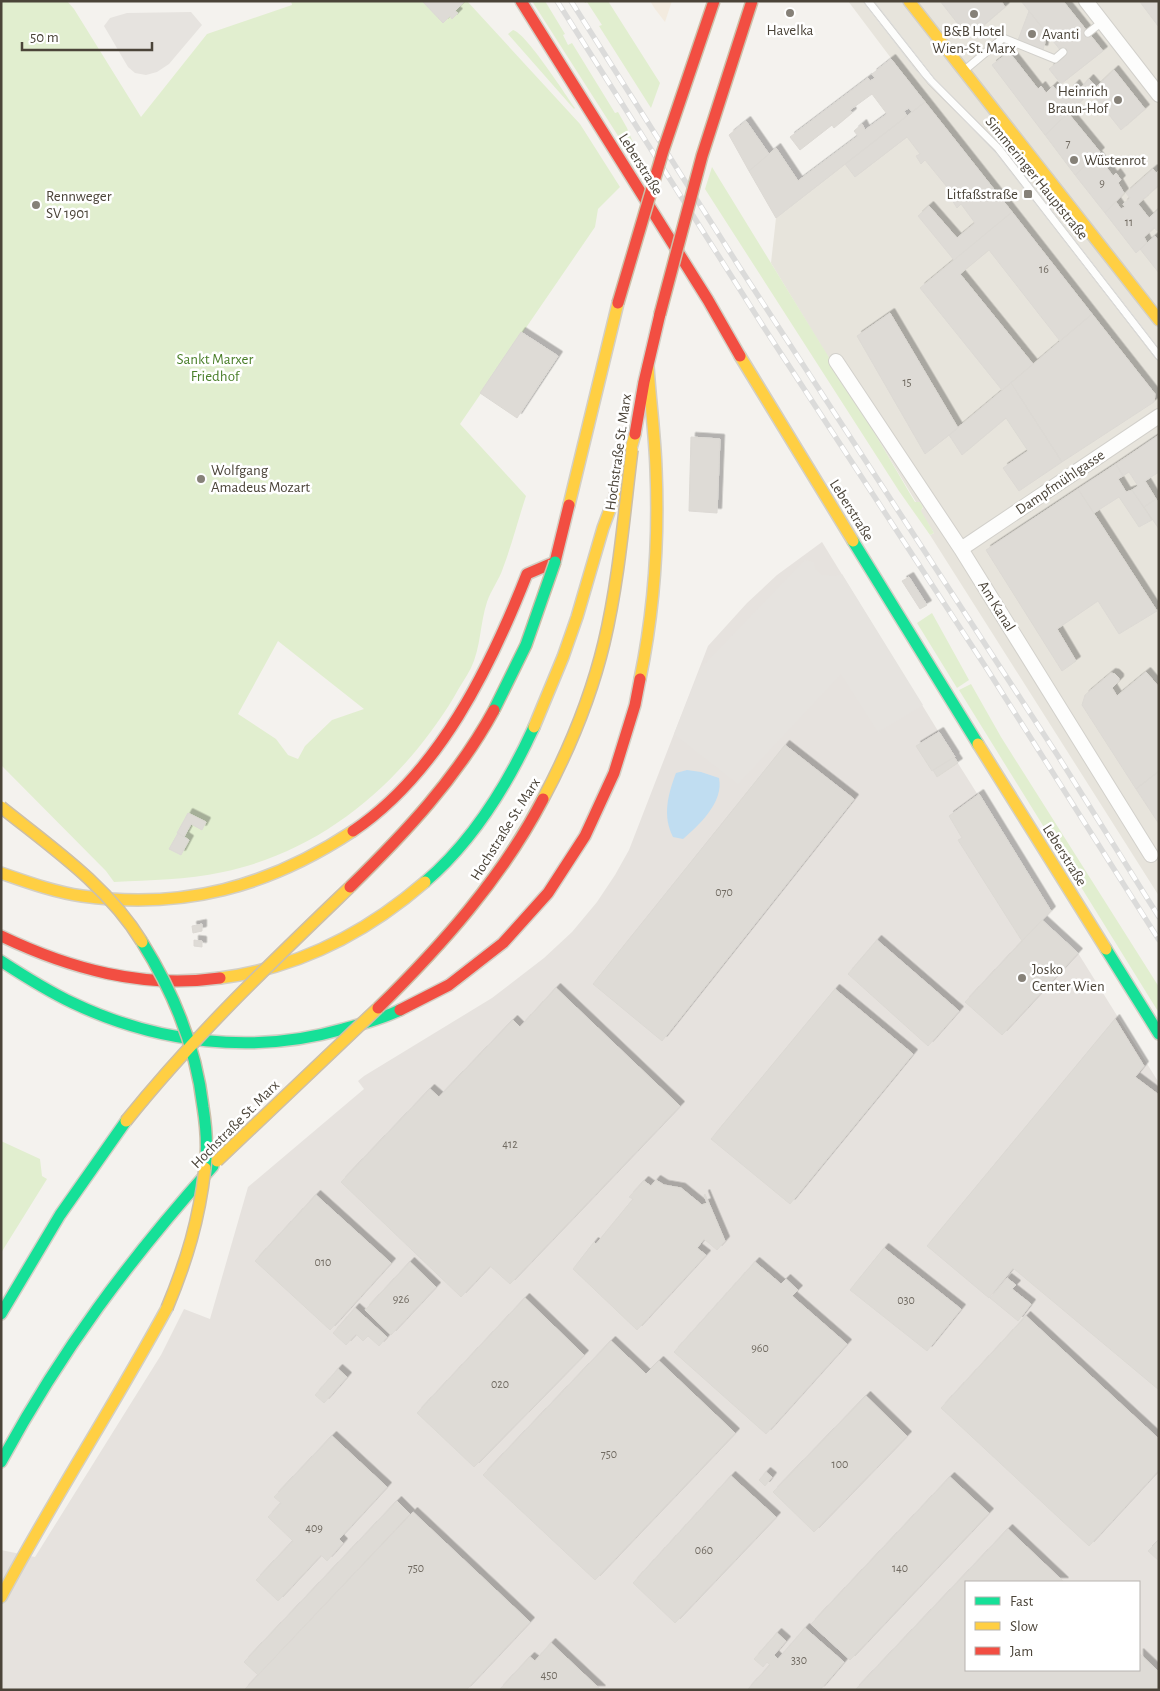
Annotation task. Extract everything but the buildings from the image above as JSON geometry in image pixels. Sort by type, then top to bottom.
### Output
[{"type":"main road","name":"Leberstraße","points":[[521,1],[708,300],[730,340],[935,676],[1159,1034]]},
{"type":"main road","name":"Hochstraße St. Marx","points":[[1,1314],[66,1203],[116,1134],[160,1078],[228,1004],[384,854],[428,806],[456,771],[494,710],[540,612],[555,562],[636,238],[677,107],[714,1]]},
{"type":"main road","name":"Hochstraße St. Marx","points":[[1,1462],[58,1362],[90,1315],[141,1248],[217,1162],[269,1110],[378,1008],[439,945],[491,883],[534,818],[567,752],[598,668],[609,621],[632,450],[648,366],[678,237],[705,144],[752,1]]},
{"type":"main road","name":"Simmeringer Hauptstraße","points":[[909,1],[1159,320]]},
{"type":"main road","points":[[1,961],[46,990],[80,1007],[145,1031],[208,1042],[256,1044],[304,1040],[340,1033],[380,1020],[447,987],[479,965],[508,939],[556,884],[598,813],[633,712],[649,634],[656,548],[656,466],[648,366]]},
{"type":"main road","points":[[1,936],[37,954],[102,974],[142,980],[206,980],[230,978],[267,970],[305,958],[369,926],[400,904],[434,874],[487,809],[512,769],[534,728],[577,618],[599,538],[632,450]]},
{"type":"main road","points":[[1,873],[40,887],[81,896],[113,900],[144,900],[181,898],[216,892],[271,877],[308,860],[346,838],[379,812],[433,752],[455,720],[494,652],[527,574],[555,562]]},
{"type":"main road","points":[[1,807],[81,872],[115,906],[144,944],[166,979],[185,1024],[199,1071],[205,1116],[205,1159],[201,1203],[194,1234],[184,1269],[167,1308],[142,1356],[52,1503],[1,1597]]},
{"type":"street","points":[[1086,1],[1159,95]]},
{"type":"street","name":"Am Kanal","points":[[836,361],[961,549],[1151,855]]},
{"type":"street","name":"Dampfmühlgasse","points":[[961,549],[1159,416]]},
{"type":"lane","name":"Simmeringer Hauptstraße","points":[[868,1],[931,81],[998,148],[1159,356]]},
{"type":"lane","points":[[1088,33],[1102,22]]},
{"type":"lane","points":[[963,70],[1003,38],[1055,59],[1062,52]]},
{"type":"shaded area","points":[[650,1],[672,1],[665,22],[655,9]]},
{"type":"shaded area","points":[[848,1],[1159,1],[1159,896],[930,535],[934,533],[920,511],[923,508],[920,502],[916,502],[771,263],[776,218],[924,102]]},
{"type":"shaded area","points":[[191,12],[202,25],[169,64],[157,72],[146,75],[135,73],[128,67],[104,26],[110,18],[127,13]]},
{"type":"shaded area","points":[[822,542],[1051,911],[1043,921],[1078,953],[1159,1083],[1159,1690],[1,1690],[1,1550],[35,1557],[161,1355],[184,1309],[210,1319],[248,1187],[364,1089],[358,1081],[364,1076],[492,998],[544,958],[572,932],[597,902],[629,850],[708,646],[747,603],[777,575]]},
{"type":"shaded area","points":[[805,560],[814,562],[815,569],[822,575],[836,576],[842,574],[923,705],[878,732],[841,674],[738,784],[674,734],[700,669]]},
{"type":"green space","name":"Sankt Marxer Friedhof","points":[[1,1],[67,1],[74,9],[141,117],[207,34],[292,5],[291,1],[467,1],[580,124],[620,187],[598,209],[595,227],[460,424],[526,496],[503,568],[487,602],[474,660],[454,697],[410,758],[384,785],[356,809],[326,830],[294,848],[260,862],[209,875],[114,882],[106,871],[1,765]],"holes":[[[278,641],[364,709],[332,720],[305,746],[298,759],[288,755],[276,739],[238,714]]]},
{"type":"green space","points":[[532,1],[545,1],[565,34],[563,35],[568,45],[572,43],[615,113],[618,112],[635,147],[629,150],[622,142]]},
{"type":"green space","points":[[584,1],[608,1],[660,83],[651,108],[599,26],[602,25],[587,2],[585,3]]},
{"type":"green space","points":[[513,30],[527,41],[536,52],[574,109],[508,34]]},
{"type":"green space","points":[[712,167],[860,408],[915,502],[920,502],[923,507],[921,511],[934,533],[930,535],[899,491],[705,189]]},
{"type":"green space","points":[[932,613],[969,680],[957,688],[917,623]]},
{"type":"green space","points":[[971,684],[1001,737],[1159,987],[1159,1013],[959,690]]},
{"type":"green space","points":[[1,1141],[40,1159],[42,1176],[47,1179],[1,1253]]},
{"type":"water","points":[[687,770],[719,778],[720,787],[718,796],[709,812],[683,839],[673,837],[668,821],[667,805],[676,773]]},
{"type":"tram line","points":[[863,1],[916,70],[996,153],[1159,362]]},
{"type":"tram line","points":[[874,1],[933,77],[1004,149],[1159,349]]},
{"type":"railway","points":[[557,1],[763,326],[987,669],[1159,940]]},
{"type":"railway","points":[[571,1],[740,268],[1058,756],[1159,917]]},
{"type":"traffic: fast","points":[[853,541],[978,744]]},
{"type":"traffic: fast","points":[[494,710],[526,645],[555,562]]},
{"type":"traffic: fast","points":[[425,882],[458,849],[487,811],[513,770],[534,727]]},
{"type":"traffic: fast","points":[[142,942],[174,1001],[189,1041],[200,1084],[206,1129],[205,1168]]},
{"type":"traffic: fast","points":[[1106,949],[1159,1034]]},
{"type":"traffic: fast","points":[[1,961],[54,993],[105,1017],[138,1028],[206,1041],[275,1042],[309,1037],[365,1023],[400,1010]]},
{"type":"traffic: fast","points":[[1,1314],[60,1215],[126,1121]]},
{"type":"traffic: fast","points":[[1,1462],[72,1344],[153,1236],[213,1166]]},
{"type":"traffic: slow","points":[[909,1],[1159,320]]},
{"type":"traffic: slow","points":[[569,505],[618,303]]},
{"type":"traffic: slow","points":[[740,356],[853,541]]},
{"type":"traffic: slow","points":[[640,679],[652,601],[657,522],[655,456],[648,366]]},
{"type":"traffic: slow","points":[[534,727],[563,657],[577,617],[603,528],[627,463],[635,434]]},
{"type":"traffic: slow","points":[[543,799],[562,762],[599,663],[617,571],[632,450]]},
{"type":"traffic: slow","points":[[978,744],[1106,949]]},
{"type":"traffic: slow","points":[[1,807],[78,868],[96,885],[113,903],[142,942]]},
{"type":"traffic: slow","points":[[1,873],[51,889],[82,896],[119,900],[155,900],[190,896],[224,890],[257,880],[289,867],[353,831]]},
{"type":"traffic: slow","points":[[220,978],[277,966],[304,957],[330,945],[379,917],[425,882]]},
{"type":"traffic: slow","points":[[126,1121],[206,1029],[350,887]]},
{"type":"traffic: slow","points":[[217,1161],[378,1008]]},
{"type":"traffic: slow","points":[[167,1308],[181,1273],[191,1240],[205,1168]]},
{"type":"traffic: slow","points":[[1,1597],[41,1524],[167,1308]]},
{"type":"traffic: jam","points":[[521,1],[708,300],[740,356]]},
{"type":"traffic: jam","points":[[618,303],[663,151],[714,1]]},
{"type":"traffic: jam","points":[[660,314],[702,156],[752,1]]},
{"type":"traffic: jam","points":[[635,434],[644,382],[660,314]]},
{"type":"traffic: jam","points":[[353,831],[384,807],[411,780],[436,749],[458,716],[496,646],[527,574],[555,562],[569,505]]},
{"type":"traffic: jam","points":[[400,1010],[449,985],[503,943],[548,893],[585,836],[614,773],[635,705],[640,679]]},
{"type":"traffic: jam","points":[[350,887],[391,846],[447,782],[464,759],[494,710]]},
{"type":"traffic: jam","points":[[378,1008],[425,960],[469,910],[509,856],[543,799]]},
{"type":"traffic: jam","points":[[1,936],[54,958],[108,974],[163,981],[220,978]]},
{"type":"place","name":"Havelka","points":[[790,13]]},
{"type":"place","name":"B&B Hotel Wien-St. Marx","points":[[974,14]]},
{"type":"place","name":"Avanti","points":[[1032,34]]},
{"type":"place","name":"Heinrich Braun-Hof","points":[[1118,100]]},
{"type":"place","name":"Wüstenrot","points":[[1074,160]]},
{"type":"place","name":"Litfaßstraße","points":[[1028,194]]},
{"type":"place","name":"Rennweger SV 1901","points":[[36,205]]},
{"type":"place","name":"Wolfgang Amadeus Mozart","points":[[201,479]]},
{"type":"place","name":"Josko Center Wien","points":[[1022,978]]}]
